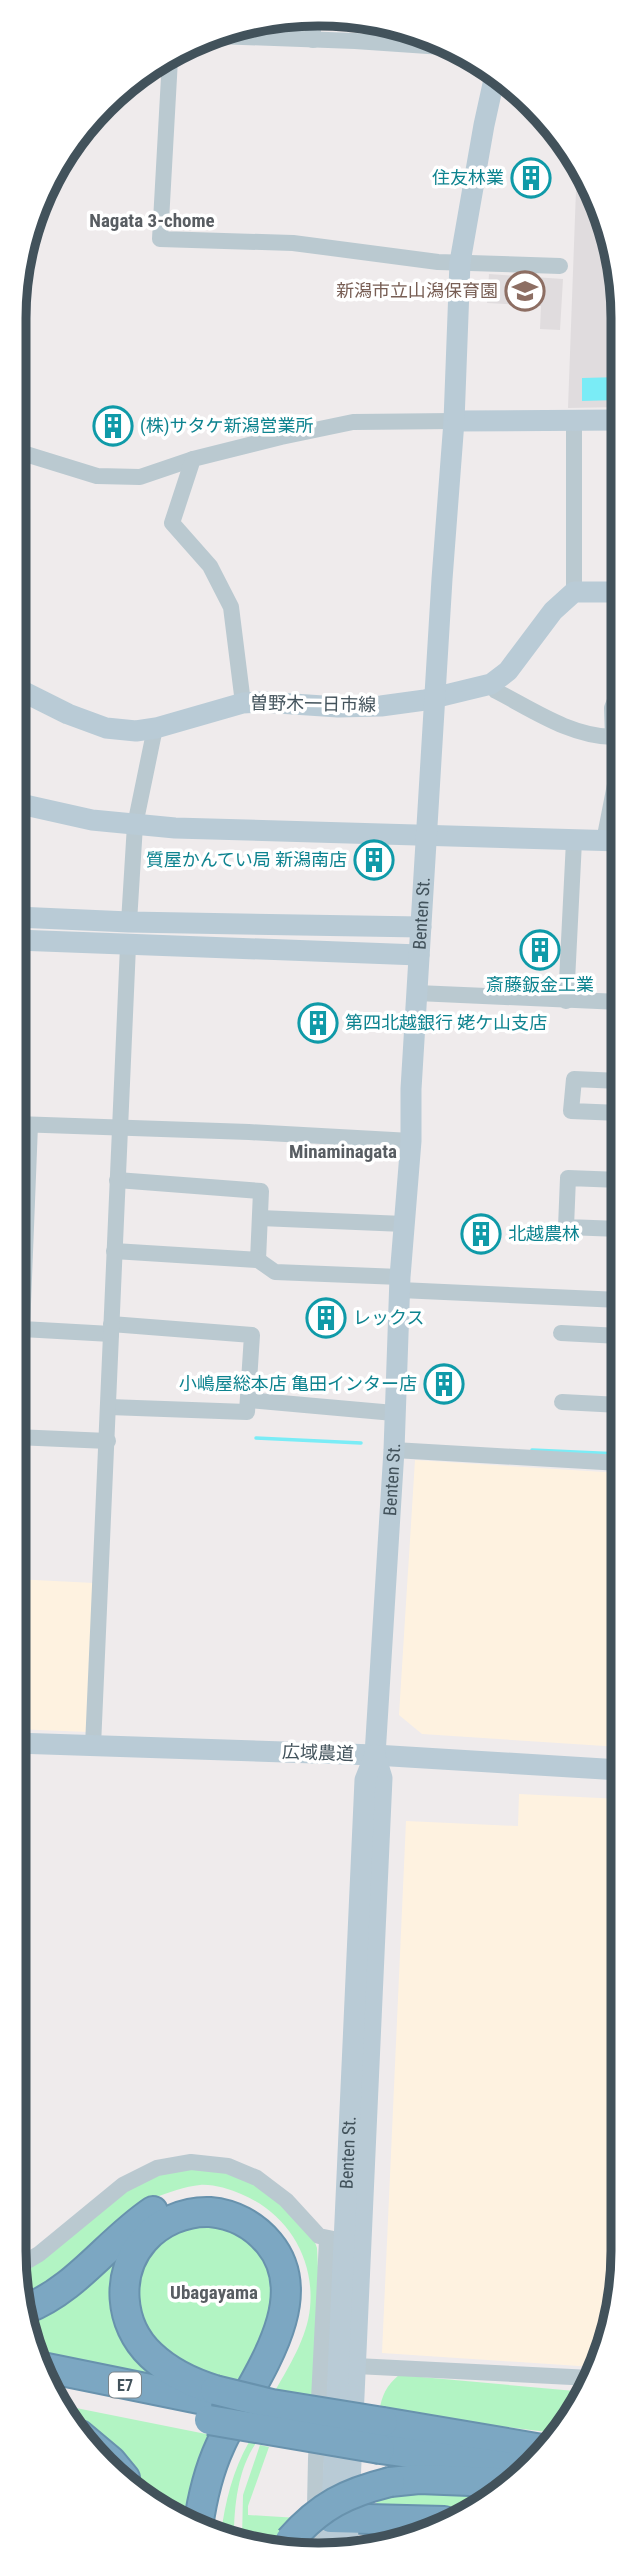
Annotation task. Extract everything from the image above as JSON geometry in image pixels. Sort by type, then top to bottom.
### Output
[{"type":"highway","points":[[32,2306],[61,2290],[138,2221],[177,2200],[197,2197],[234,2202],[260,2214],[276,2230],[289,2248],[299,2276],[300,2305],[297,2320],[286,2351],[232,2452],[218,2490],[213,2523]]},
{"type":"highway","points":[[200,2518],[211,2468],[233,2418],[275,2340],[284,2315],[287,2294],[286,2278],[274,2249],[252,2227],[224,2214],[193,2213],[163,2224],[144,2240],[131,2260],[123,2292],[131,2325],[139,2341],[150,2354],[212,2404],[272,2404],[515,2467]]},
{"type":"highway","name":"E7","points":[[52,2370],[212,2404]]},
{"type":"highway","name":"E7","points":[[61,2390],[212,2404]]},
{"type":"highway","points":[[382,2433],[532,2449]]},
{"type":"highway","points":[[299,2542],[307,2522],[325,2507],[345,2496],[390,2482],[450,2479],[496,2482]]},
{"type":"highway","points":[[340,2518],[431,2521]]},
{"type":"street","points":[[313,26],[313,40]]},
{"type":"street","points":[[240,37],[425,46]]},
{"type":"street","points":[[170,67],[160,239],[293,243],[438,262],[560,266]]},
{"type":"street","name":"Benten St.","points":[[345,2541],[340,2518],[335,2241],[365,1780],[375,1755],[394,1450],[400,1283],[411,1141],[411,1089],[454,421],[460,262],[493,85]]},
{"type":"street","points":[[574,420],[574,592]]},
{"type":"street","points":[[26,453],[97,477],[140,477],[193,459],[353,422],[611,420]]},
{"type":"street","points":[[193,459],[172,523],[210,566],[231,607],[243,703]]},
{"type":"street","points":[[611,592],[574,592],[553,611],[508,671],[491,684],[496,691],[567,728],[611,740]]},
{"type":"street","name":"曽野木一日市線","points":[[26,693],[68,715],[106,728],[136,731],[243,703],[381,706],[491,684]]},
{"type":"street","points":[[129,922],[135,825],[155,728]]},
{"type":"street","points":[[26,805],[92,820],[135,825],[611,841]]},
{"type":"street","points":[[566,1001],[573,841]]},
{"type":"street","points":[[26,917],[421,927]]},
{"type":"street","points":[[26,941],[419,955]]},
{"type":"street","points":[[93,1746],[128,946]]},
{"type":"street","points":[[417,993],[611,1002]]},
{"type":"street","points":[[611,1081],[573,1079],[571,1111],[611,1113]]},
{"type":"street","points":[[26,1125],[411,1141]]},
{"type":"street","points":[[611,1180],[568,1178],[566,1227],[611,1229]]},
{"type":"street","points":[[117,1180],[261,1191],[258,1260]]},
{"type":"street","points":[[260,1218],[404,1224]]},
{"type":"street","points":[[114,1251],[258,1260],[275,1272],[611,1299]]},
{"type":"street","points":[[26,1329],[111,1329],[252,1335],[247,1412],[109,1406]]},
{"type":"street","points":[[561,1333],[611,1336]]},
{"type":"street","points":[[248,1400],[394,1413]]},
{"type":"street","points":[[562,1402],[611,1405]]},
{"type":"street","points":[[26,1437],[108,1441]]},
{"type":"street","points":[[394,1450],[611,1462]]},
{"type":"street","name":"広域農道","points":[[26,1743],[375,1755],[611,1769]]},
{"type":"street","name":"Benten St.","points":[[333,2542],[340,2518],[356,2366],[382,1778],[375,1755]]},
{"type":"street","points":[[27,2262],[39,2255],[122,2185],[157,2168],[191,2162],[228,2166],[257,2178],[286,2200],[312,2230],[335,2241],[316,2459],[297,2542]]},
{"type":"street","points":[[356,2366],[582,2378]]},
{"type":"shaded area","points":[[576,180],[601,243],[608,280],[611,318],[611,407],[568,408]]},
{"type":"shaded area","name":"新潟市立山潟保育園","points":[[489,274],[563,279],[560,330],[540,329],[541,306],[487,303]]},
{"type":"shaded area","points":[[415,1460],[611,1472],[611,1746],[422,1734],[399,1715]]},
{"type":"shaded area","points":[[26,1580],[94,1583],[88,1732],[26,1729]]},
{"type":"shaded area","points":[[519,1794],[611,1799],[611,2250],[605,2308],[587,2367],[382,2353],[406,1821],[518,1826]]},
{"type":"green space","points":[[227,2164],[259,2182],[312,2234],[317,2248],[319,2288],[312,2396],[275,2391],[297,2351],[308,2319],[310,2290],[302,2255],[295,2239],[272,2213],[257,2202],[231,2190],[200,2185],[154,2198],[138,2208],[85,2257],[30,2295],[27,2264],[115,2198],[165,2170]]},
{"type":"green space","points":[[224,2222],[261,2244],[280,2291],[248,2388],[222,2384],[154,2349],[131,2292],[134,2275],[167,2230]]},
{"type":"green space","points":[[126,2243],[119,2268],[157,2371],[157,2380],[46,2356],[33,2313]]},
{"type":"green space","points":[[399,2375],[575,2391],[547,2432],[379,2412],[385,2391]]},
{"type":"green space","points":[[72,2407],[216,2436],[193,2515],[156,2493],[117,2462]]},
{"type":"green space","points":[[249,2442],[256,2443],[245,2464],[238,2488],[234,2530],[222,2526],[227,2498]]},
{"type":"green space","points":[[260,2445],[269,2447],[248,2506],[248,2515],[298,2518],[281,2540],[242,2533],[243,2495]]},
{"type":"green space","points":[[384,2491],[479,2494],[445,2515],[377,2512],[376,2495]]},
{"type":"water","points":[[611,377],[611,400],[582,401],[582,378]]},
{"type":"waterway","points":[[256,1438],[361,1443]]},
{"type":"waterway","points":[[532,1450],[611,1454]]},
{"type":"place","name":"住友林業","points":[[531,178]]},
{"type":"place","name":"新潟市立山潟保育園","points":[[525,291]]},
{"type":"place","name":"(株)サタケ新潟営業所","points":[[113,426]]},
{"type":"place","name":"質屋かんてい局 新潟南店","points":[[374,860]]},
{"type":"place","name":"斎藤鈑金工業","points":[[540,950]]},
{"type":"place","name":"第四北越銀行 姥ケ山支店","points":[[318,1023]]},
{"type":"place","name":"北越農林","points":[[481,1234]]},
{"type":"place","name":"レックス","points":[[326,1318]]},
{"type":"place","name":"小嶋屋総本店 亀田インター店","points":[[444,1384]]},
{"type":"district","name":"Nagata 3-chome","points":[[152,220]]},
{"type":"district","name":"Minaminagata","points":[[343,1151]]},
{"type":"district","name":"Ubagayama","points":[[214,2292]]}]
